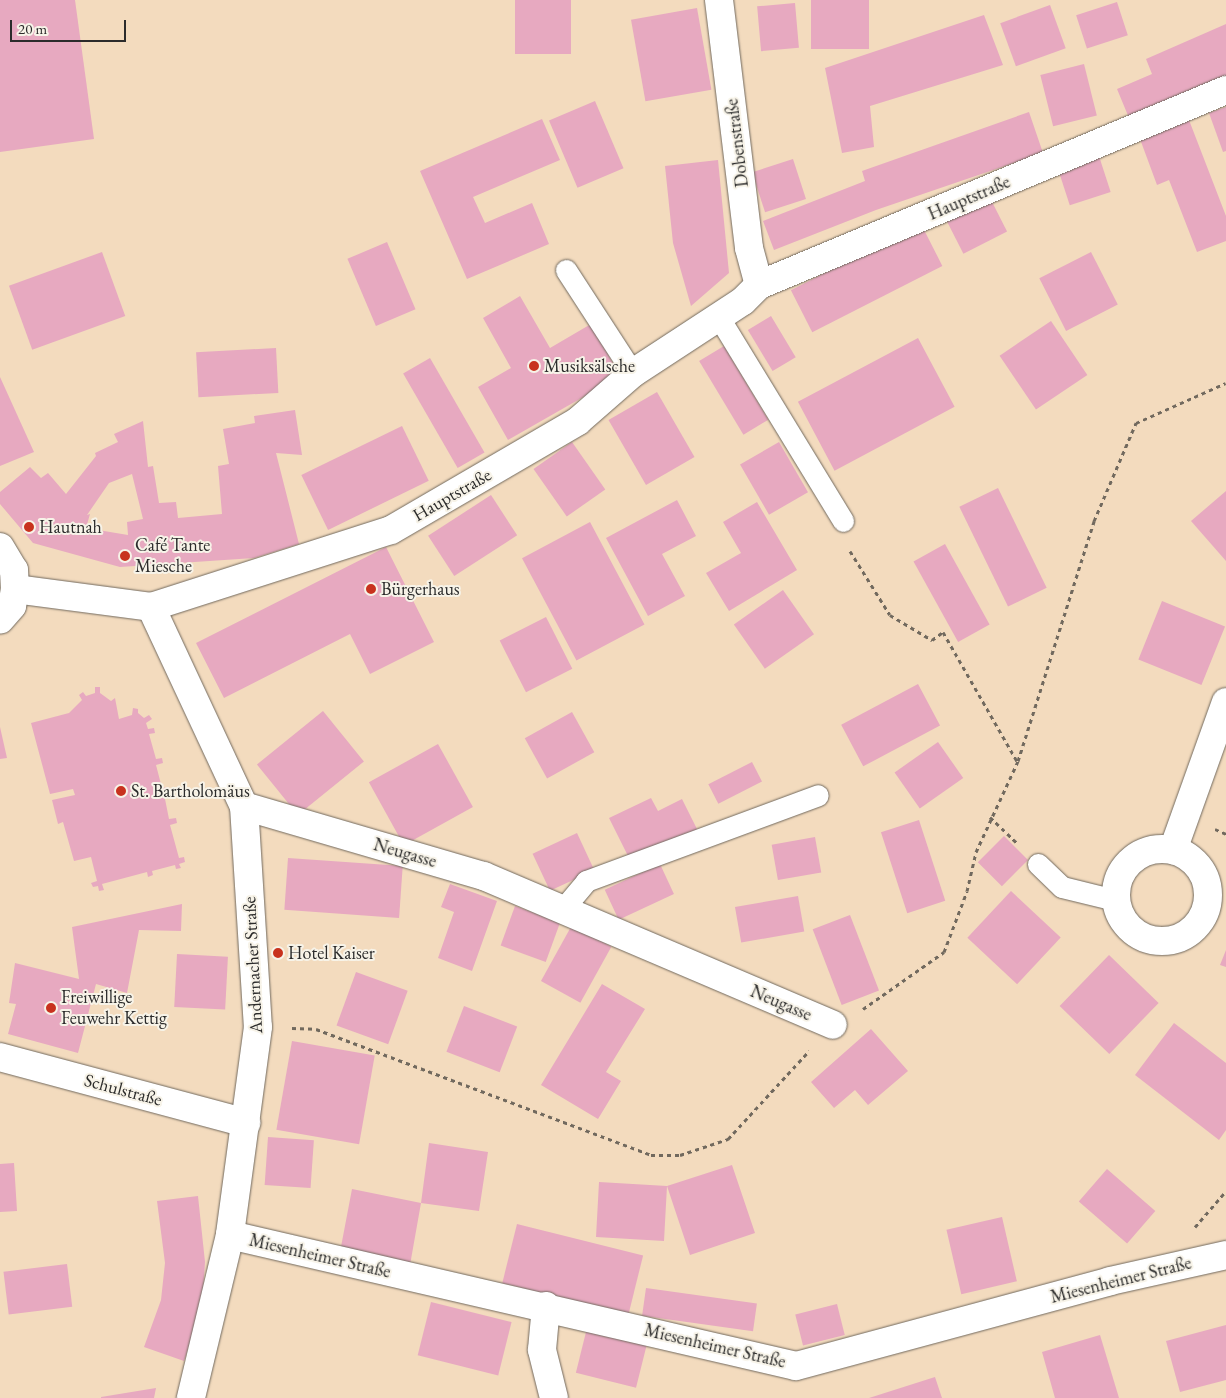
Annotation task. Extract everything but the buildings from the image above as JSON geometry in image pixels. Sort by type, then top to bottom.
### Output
[{"type":"street","name":"Dobenstraße","points":[[719,0],[749,248],[759,285]]},
{"type":"street","name":"Hauptstraße","points":[[151,607],[391,530],[578,421],[633,373],[718,316],[759,285],[1226,90]]},
{"type":"street","points":[[0,547],[14,570],[15,589],[12,606],[0,620]]},
{"type":"street","points":[[15,589],[151,607]]},
{"type":"street","name":"Andernacher Straße","points":[[151,607],[244,806],[258,1028],[230,1235],[191,1398]]},
{"type":"street","points":[[1173,850],[1226,702]]},
{"type":"street","name":"Neugasse","points":[[244,806],[484,876],[833,1025]]},
{"type":"street","points":[[1158,848],[1173,850],[1188,856],[1199,867],[1206,881],[1209,897],[1206,912],[1197,926],[1185,936],[1154,942],[1128,927],[1119,915],[1115,900],[1116,885],[1131,860],[1158,848]]},
{"type":"street","name":"Schulstraße","points":[[0,1057],[246,1123]]},
{"type":"street","name":"Miesenheimer Straße","points":[[230,1235],[546,1306],[796,1366],[1110,1281],[1226,1255]]},
{"type":"street","points":[[546,1306],[542,1350],[554,1398]]},
{"type":"lane","points":[[566,270],[633,373]]},
{"type":"lane","points":[[718,316],[843,521]]},
{"type":"lane","points":[[562,910],[586,881],[818,795]]},
{"type":"lane","points":[[1038,864],[1062,887],[1115,900]]},
{"type":"path","points":[[258,1028],[316,1029],[651,1155],[680,1155],[728,1139],[833,1025],[896,988],[944,952],[990,817],[1018,761],[1094,521],[1136,423],[1226,383]]},
{"type":"path","points":[[843,521],[847,548],[890,615],[932,640],[943,632],[1018,761]]},
{"type":"path","points":[[990,817],[1038,864]]},
{"type":"place","name":"Musiksälsche","points":[[534,366]]},
{"type":"place","name":"Hautnah","points":[[29,527]]},
{"type":"place","name":"Café Tante Miesche","points":[[125,556]]},
{"type":"place","name":"Bürgerhaus","points":[[371,589]]},
{"type":"place","name":"St. Bartholomäus","points":[[121,791]]},
{"type":"place","name":"Hotel Kaiser","points":[[278,953]]},
{"type":"place","name":"Freiwillige Feuwehr Kettig","points":[[51,1008]]}]
